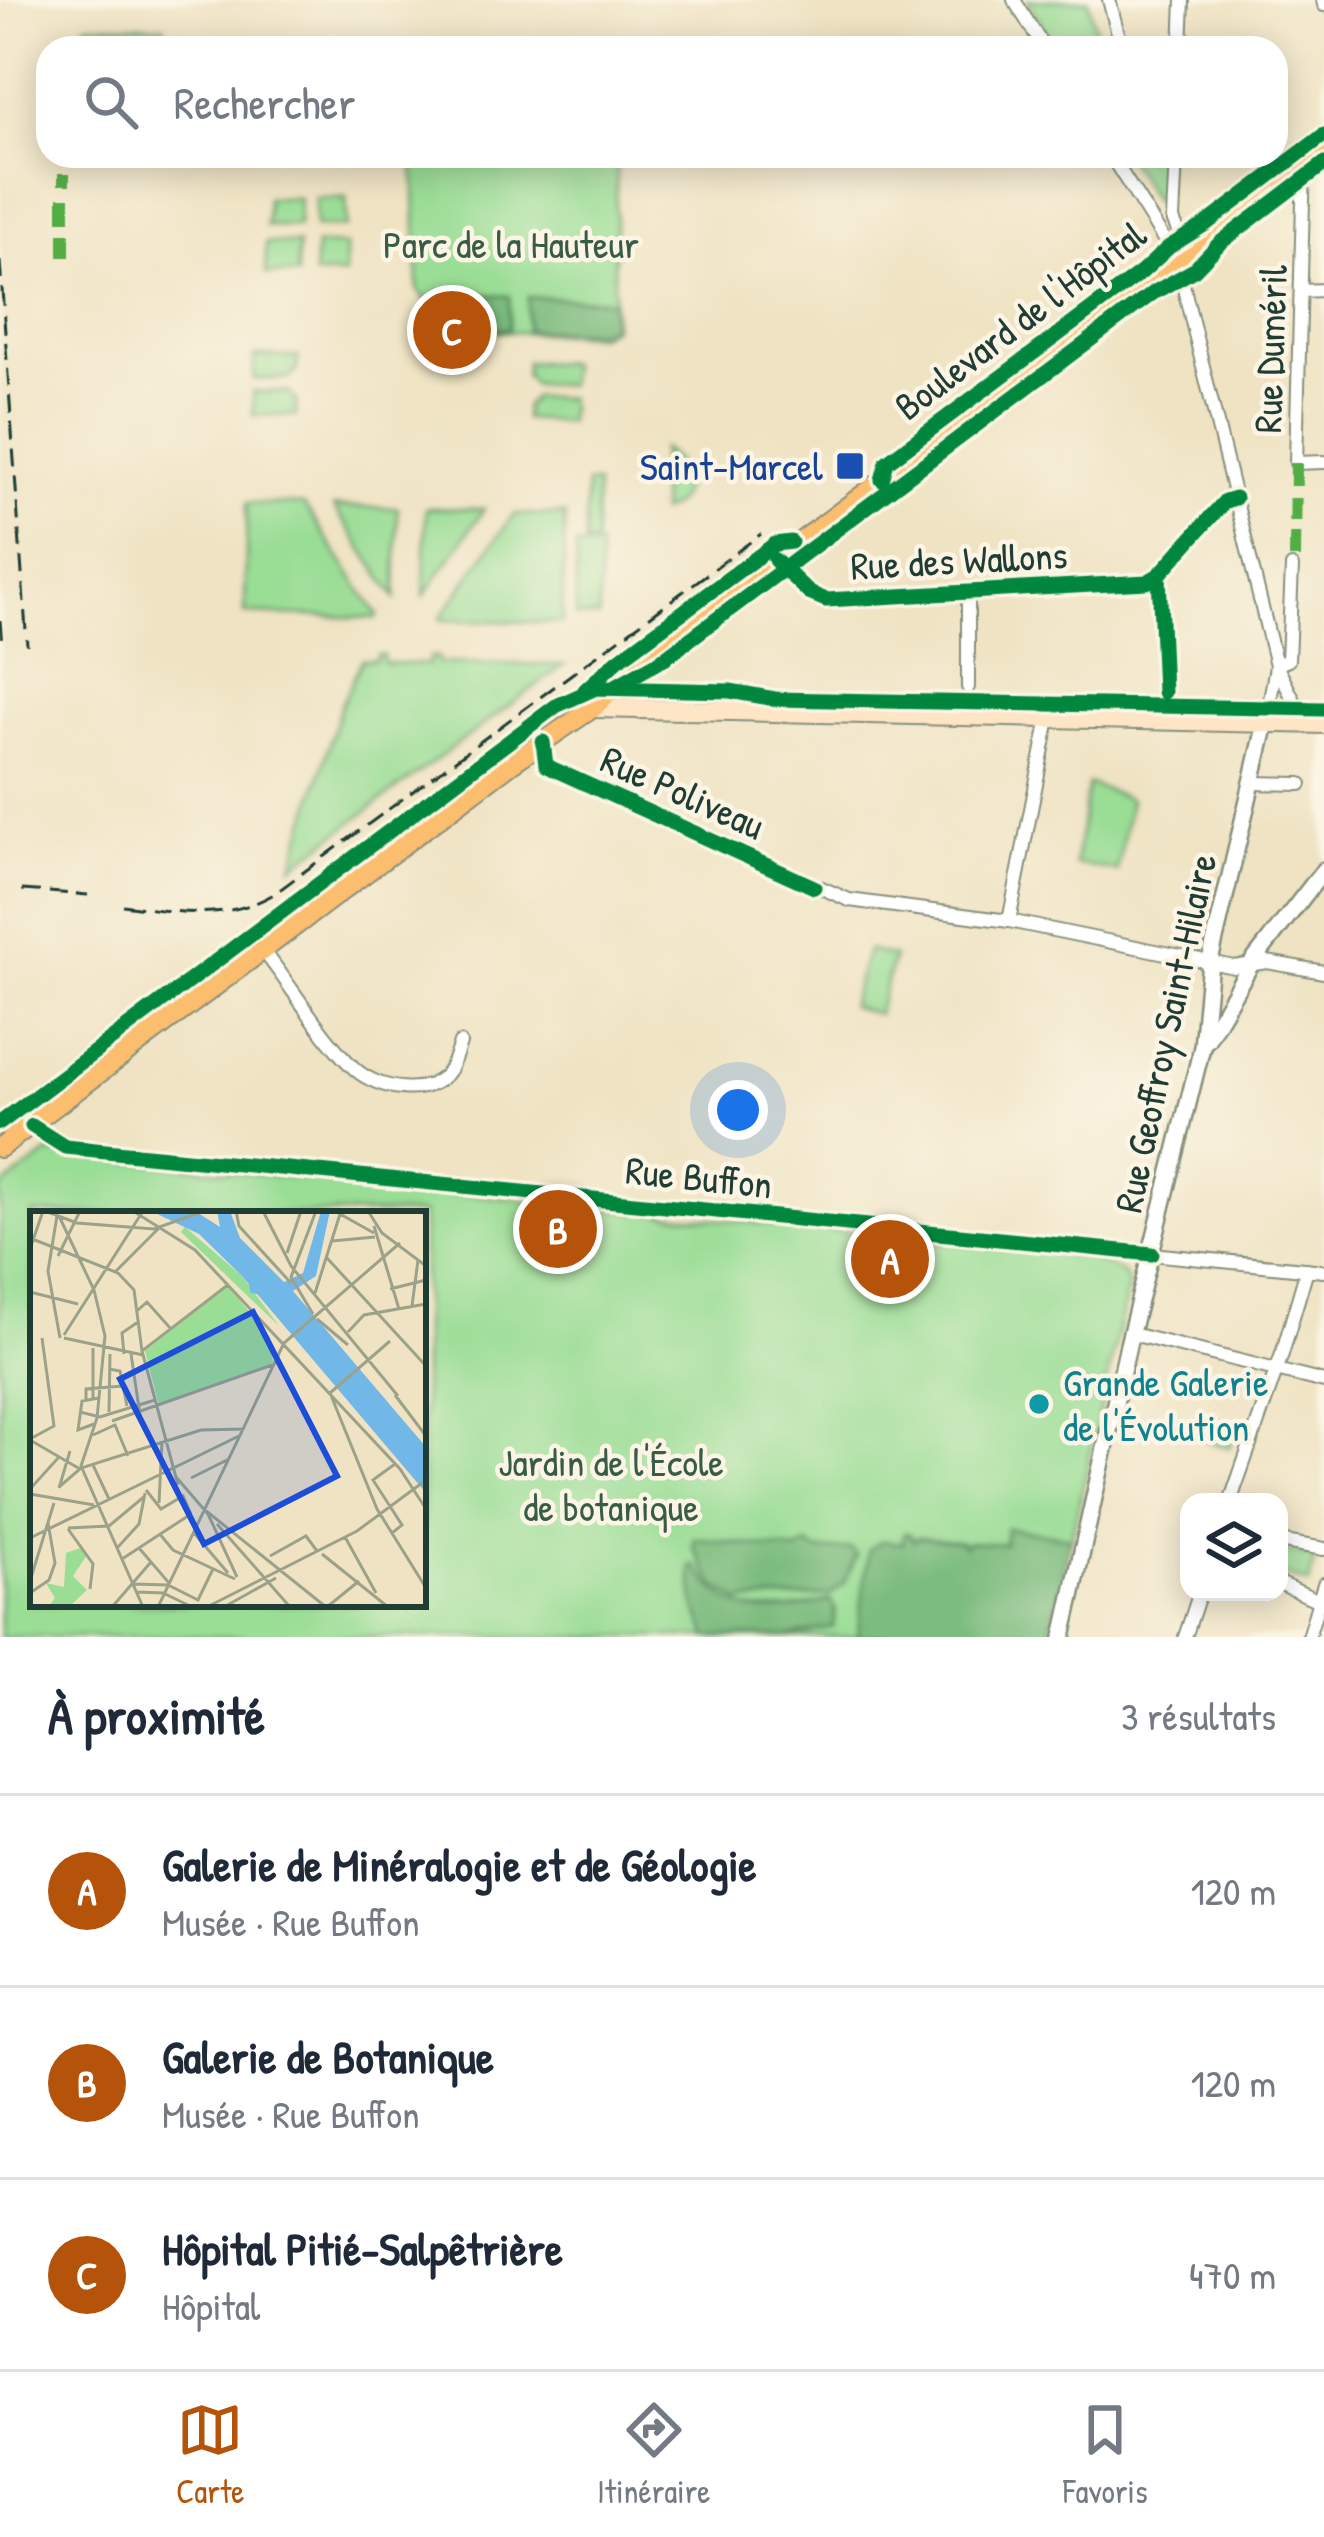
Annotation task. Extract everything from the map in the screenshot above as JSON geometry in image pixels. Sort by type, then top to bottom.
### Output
[{"type":"main road","name":"Boulevard de l'Hôpital","points":[[0,1148],[593,708],[642,660],[1324,150]]},
{"type":"main road","points":[[593,708],[1315,724]]},
{"type":"street","points":[[1014,0],[1036,36]]},
{"type":"street","points":[[1109,0],[1119,36]]},
{"type":"street","points":[[1182,36],[1183,0]]},
{"type":"street","name":"Rue Duméril","points":[[1304,164],[1296,463],[1324,462]]},
{"type":"street","points":[[1120,168],[1177,260],[1276,665],[1315,724]]},
{"type":"street","points":[[1176,168],[1173,219],[1181,238],[1177,260]]},
{"type":"street","points":[[1301,291],[1324,290]]},
{"type":"street","points":[[1164,720],[1159,575],[1225,502],[1235,498]]},
{"type":"street","name":"Rue des Wallons","points":[[775,560],[809,593],[826,600],[1147,582],[1159,575]]},
{"type":"street","points":[[1276,665],[1288,660],[1292,567]]},
{"type":"street","points":[[968,593],[968,687]]},
{"type":"street","points":[[1262,609],[1291,605]]},
{"type":"street","points":[[1266,723],[1276,665]]},
{"type":"street","points":[[1009,921],[1049,718]]},
{"type":"street","name":"Rue Geoffroy Saint-Hilaire","points":[[1063,1637],[1202,1048],[1210,961],[1266,723]]},
{"type":"street","name":"Rue Poliveau","points":[[543,742],[546,765],[551,768],[832,894],[886,907],[1009,921],[1234,967],[1268,962],[1324,971]]},
{"type":"street","points":[[1252,783],[1301,784]]},
{"type":"street","points":[[1202,1048],[1252,964],[1324,870]]},
{"type":"street","points":[[262,950],[354,1069],[378,1083],[407,1088],[438,1080],[451,1068],[460,1043]]},
{"type":"street","name":"Rue Buffon","points":[[32,1126],[65,1147],[1324,1271]]},
{"type":"street","points":[[1233,1493],[1307,1269]]},
{"type":"street","points":[[1132,1334],[1324,1382]]},
{"type":"street","points":[[1288,1543],[1324,1549]]},
{"type":"street","points":[[1308,1637],[1324,1584]]},
{"type":"street","points":[[1288,1586],[1319,1601]]},
{"type":"street","points":[[1185,1637],[1197,1601]]},
{"type":"green space","points":[[1027,0],[1088,0],[1098,36],[1049,36]]},
{"type":"green space","points":[[86,24],[164,26],[164,36],[86,36]]},
{"type":"green space","name":"Parc de la Hauteur","points":[[414,168],[617,168],[613,327],[599,335],[450,330],[418,290]]},
{"type":"green space","points":[[1133,168],[1164,168],[1163,199],[1154,201]]},
{"type":"green space","points":[[267,198],[299,198],[298,226],[266,226]]},
{"type":"green space","points":[[315,198],[346,198],[346,227],[315,227]]},
{"type":"green space","points":[[266,243],[298,244],[297,275],[266,274]]},
{"type":"green space","points":[[316,245],[345,246],[345,275],[314,275]]},
{"type":"green space","points":[[439,293],[510,296],[509,329],[451,327],[437,312]]},
{"type":"green space","points":[[528,297],[612,300],[611,326],[598,332],[526,330]]},
{"type":"green space","points":[[254,356],[298,357],[297,371],[288,379],[254,379]]},
{"type":"green space","points":[[526,362],[569,363],[568,385],[533,384],[525,376]]},
{"type":"green space","points":[[993,371],[997,376],[917,435],[913,431]]},
{"type":"green space","points":[[253,392],[288,392],[296,401],[296,416],[253,415]]},
{"type":"green space","points":[[533,397],[568,398],[568,422],[524,419],[525,406]]},
{"type":"green space","points":[[661,449],[677,463],[683,482],[678,500],[660,512]]},
{"type":"green space","points":[[586,484],[596,484],[595,544],[585,544]]},
{"type":"green space","points":[[247,503],[304,505],[376,618],[245,614]]},
{"type":"green space","points":[[334,507],[398,508],[396,598]]},
{"type":"green space","points":[[426,508],[484,509],[424,596]]},
{"type":"green space","points":[[514,514],[565,515],[562,623],[442,620],[441,617]]},
{"type":"green space","points":[[576,547],[599,547],[599,617],[576,617]]},
{"type":"green space","points":[[383,655],[384,663],[429,664],[430,657],[438,657],[439,663],[564,665],[293,866],[341,705],[362,660],[376,660]]},
{"type":"green space","points":[[1088,784],[1130,799],[1117,871],[1075,864]]},
{"type":"green space","points":[[867,950],[894,957],[877,1014],[850,1006]]},
{"type":"green space","name":"Jardin de l'École de botanique","points":[[48,1153],[1082,1255],[1122,1272],[1129,1284],[1049,1637],[0,1637],[0,1189]]},
{"type":"green space","points":[[1213,1421],[1237,1425],[1230,1447],[1208,1442]]},
{"type":"green space","points":[[1006,1528],[1071,1537],[1049,1637],[857,1637],[869,1549],[881,1541],[903,1543],[904,1533],[914,1541],[918,1537],[964,1546],[967,1542],[1004,1544]]},
{"type":"green space","points":[[695,1538],[798,1551],[807,1545],[818,1551],[851,1549],[857,1555],[844,1583],[830,1595],[740,1602],[715,1586],[693,1546]]},
{"type":"green space","points":[[1288,1551],[1315,1557],[1309,1584],[1288,1577]]},
{"type":"green space","points":[[696,1566],[709,1584],[738,1606],[771,1611],[830,1600],[835,1609],[833,1627],[786,1637],[708,1637],[695,1604],[691,1567]]},
{"type":"railway","points":[[0,261],[27,645]]},
{"type":"railway","points":[[123,905],[219,912],[274,894],[761,534]]},
{"type":"railway","points":[[0,620],[2,646]]},
{"type":"railway","points":[[22,890],[88,895]]},
{"type":"marked path","points":[[64,173],[64,257]]},
{"type":"marked path","points":[[1295,558],[1296,463]]},
{"type":"cycle path","points":[[1288,162],[1324,135]]},
{"type":"cycle path","points":[[612,688],[662,660],[1153,293],[1194,270],[1220,243],[1324,164]]},
{"type":"cycle path","points":[[882,480],[887,462],[1280,168]]},
{"type":"cycle path","points":[[1164,692],[1159,575],[1225,501],[1235,498]]},
{"type":"cycle path","points":[[585,690],[618,660],[775,544],[791,542]]},
{"type":"cycle path","points":[[775,560],[809,593],[826,600],[1147,582],[1159,575]]},
{"type":"cycle path","points":[[0,1123],[556,706],[596,688],[730,691],[775,699],[1324,709]]},
{"type":"cycle path","points":[[543,742],[546,765],[551,768],[814,887]]},
{"type":"cycle path","points":[[32,1126],[65,1147],[1152,1254]]},
{"type":"place","name":"Hôpital Pitié-Salpêtrière","points":[[452,330]]},
{"type":"place","name":"Saint-Marcel","points":[[850,466]]},
{"type":"place","name":"Galerie de Botanique","points":[[558,1229]]},
{"type":"place","name":"Galerie de Minéralogie et de Géologie","points":[[890,1259]]},
{"type":"place","name":"Grande Galerie de l'Évolution","points":[[1039,1404]]}]
